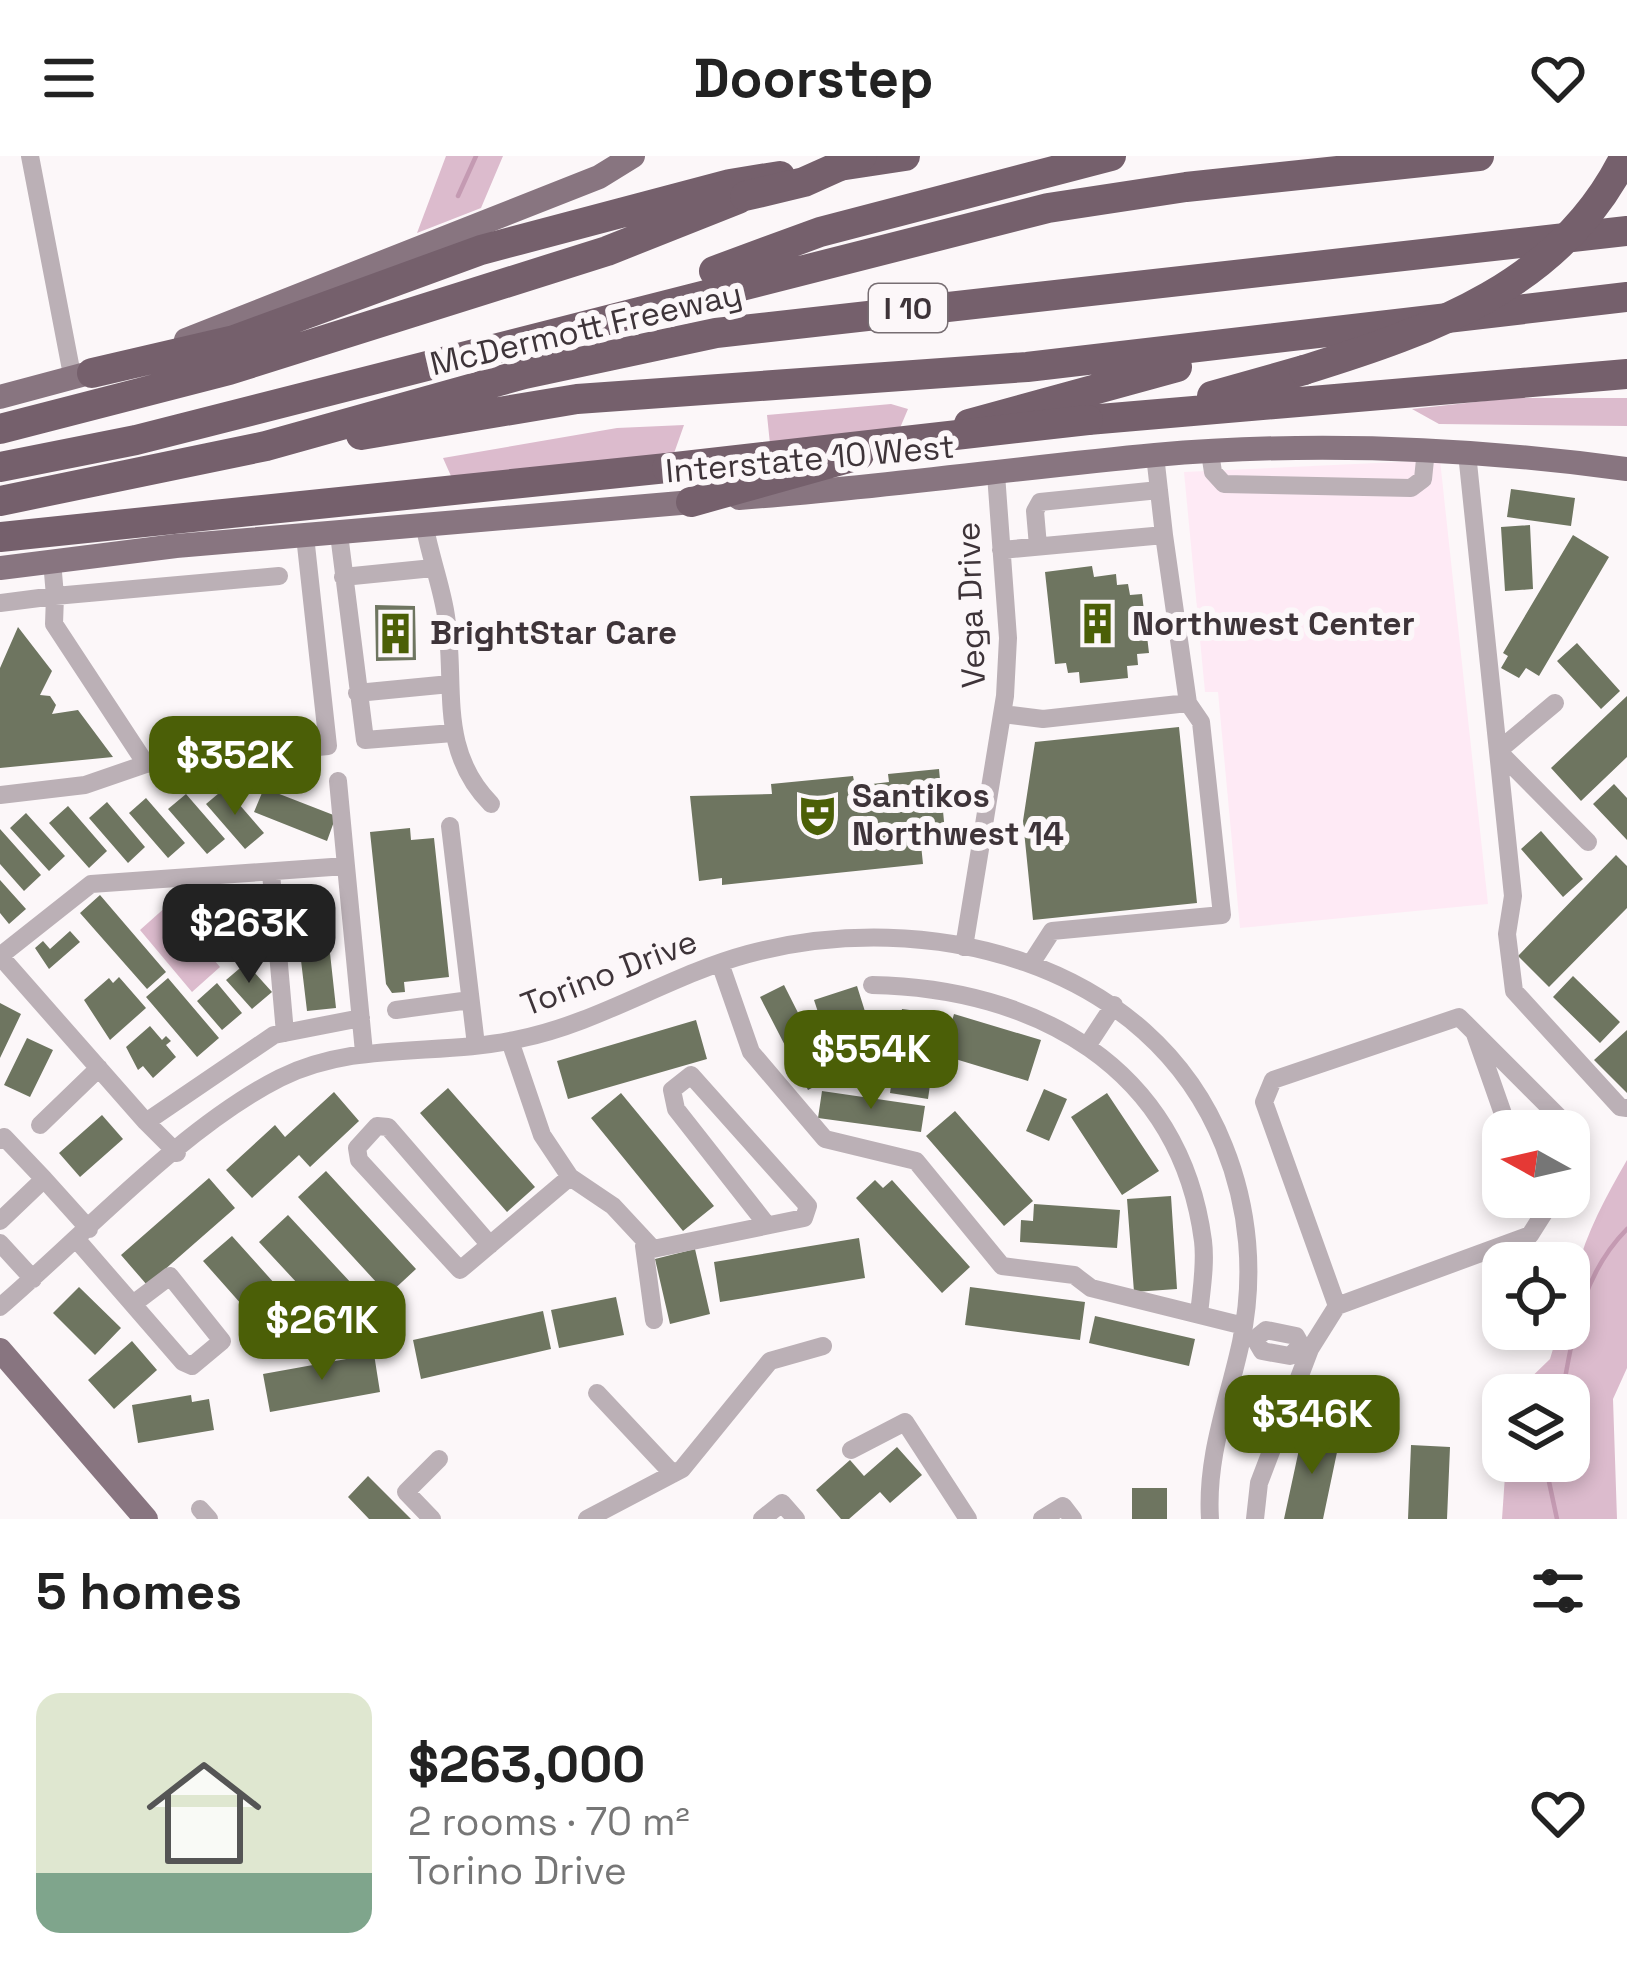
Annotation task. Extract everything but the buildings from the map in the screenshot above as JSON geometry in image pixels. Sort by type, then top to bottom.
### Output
[{"type":"highway","points":[[0,430],[229,370],[607,251],[745,196],[815,156]]},
{"type":"highway","points":[[745,196],[804,182],[862,156]]},
{"type":"highway","points":[[83,377],[234,340],[481,250],[730,184],[904,156]]},
{"type":"highway","points":[[565,326],[820,232],[1112,156]]},
{"type":"highway","points":[[1599,156],[1627,178]]},
{"type":"highway","points":[[1088,420],[1237,391],[1390,343],[1472,310],[1557,250],[1589,214],[1625,156]]},
{"type":"highway","name":"McDermott Freeway","points":[[0,466],[136,440],[565,326],[1048,208],[1186,187],[1469,157]]},
{"type":"highway","name":"McDermott Freeway","points":[[0,501],[266,446],[524,374],[716,333],[915,307],[1627,231]]},
{"type":"highway","points":[[266,446],[412,429],[577,399],[1027,367],[1252,337],[1336,332],[1627,297]]},
{"type":"highway","points":[[691,502],[1199,361],[1336,332]]},
{"type":"highway","points":[[0,537],[1088,420],[1627,374]]},
{"type":"main road","points":[[0,397],[83,377],[532,204],[599,177],[632,156]]},
{"type":"main road","name":"Interstate 10 West","points":[[0,568],[1155,455],[1426,450],[1627,469]]},
{"type":"main road","points":[[0,1350],[146,1519]]},
{"type":"street","points":[[30,156],[83,377]]},
{"type":"street","points":[[1210,453],[1213,472],[1224,484],[1411,488],[1423,479],[1426,450]]},
{"type":"street","points":[[1468,453],[1513,896],[1507,934],[1514,991],[1620,1107],[1627,1108]]},
{"type":"street","points":[[1032,962],[1052,932],[1222,915],[1201,722],[1187,704],[1155,455]]},
{"type":"street","name":"Vega Drive","points":[[964,946],[1003,714],[1007,638],[996,474]]},
{"type":"street","points":[[1038,546],[1034,511],[1040,502],[1159,490]]},
{"type":"street","points":[[425,528],[445,610],[453,733],[466,779],[491,804]]},
{"type":"street","points":[[339,534],[364,740],[453,733]]},
{"type":"street","points":[[1001,550],[1164,535]]},
{"type":"street","points":[[0,795],[85,785],[146,764],[328,746],[305,536]]},
{"type":"street","points":[[52,561],[54,624],[146,764]]},
{"type":"street","points":[[344,577],[433,568]]},
{"type":"street","points":[[0,603],[279,576]]},
{"type":"street","points":[[357,693],[450,684]]},
{"type":"street","points":[[1498,751],[1556,703]]},
{"type":"street","points":[[1003,714],[1043,719],[1187,704]]},
{"type":"street","points":[[1498,751],[1588,842]]},
{"type":"street","points":[[338,781],[364,1052]]},
{"type":"street","points":[[450,826],[476,1046]]},
{"type":"street","points":[[177,1153],[0,956],[91,884],[346,866]]},
{"type":"street","points":[[271,873],[285,1033]]},
{"type":"street","name":"Torino Drive","points":[[0,1307],[254,1092],[305,1067],[364,1052],[510,1041],[554,1029],[720,963],[811,942],[912,940],[964,946],[1032,962],[1114,1005],[1169,1056],[1223,1144],[1248,1244],[1247,1334],[1214,1445],[1210,1519]]},
{"type":"street","points":[[720,963],[751,1052],[825,1139],[916,1161],[1002,1266],[1074,1274],[1091,1288],[1199,1315],[1247,1334],[1266,1330],[1296,1336],[1305,1347]]},
{"type":"street","points":[[872,985],[930,986],[1005,1002],[1054,1023],[1108,1062],[1156,1118],[1182,1166],[1204,1242],[1199,1315]]},
{"type":"street","points":[[396,1010],[470,1000]]},
{"type":"street","points":[[1087,1046],[1114,1005]]},
{"type":"street","points":[[1337,1306],[1264,1102],[1274,1079],[1459,1017],[1552,1110]]},
{"type":"street","points":[[146,1122],[194,1085],[285,1033],[361,1018]]},
{"type":"street","points":[[1472,1025],[1502,1110]]},
{"type":"street","points":[[510,1041],[542,1135],[570,1177],[613,1206],[644,1246],[654,1320]]},
{"type":"street","points":[[40,1125],[99,1068]]},
{"type":"street","points":[[644,1246],[652,1249],[767,1226],[804,1218],[808,1206],[691,1075],[672,1090],[676,1109],[767,1226]]},
{"type":"street","points":[[490,1244],[388,1127],[377,1126],[357,1148],[359,1160],[460,1270],[570,1177]]},
{"type":"street","points":[[0,1140],[4,1137],[44,1179],[133,1304],[183,1362],[192,1366],[222,1341],[170,1276],[133,1304]]},
{"type":"street","points":[[4,1207],[44,1179]]},
{"type":"street","points":[[1255,1519],[1264,1467],[1305,1347],[1337,1306],[1530,1235],[1540,1219]]},
{"type":"street","points":[[0,1244],[33,1279]]},
{"type":"street","points":[[587,1519],[673,1474],[770,1361],[823,1346]]},
{"type":"street","points":[[596,1393],[673,1474]]},
{"type":"street","points":[[851,1450],[905,1422],[968,1519]]},
{"type":"street","points":[[432,1519],[406,1492],[439,1459]]},
{"type":"street","points":[[762,1519],[782,1504],[796,1519]]},
{"type":"street","points":[[1042,1519],[1063,1506],[1073,1519]]},
{"type":"shaded area","points":[[446,156],[503,156],[481,208],[417,233]]},
{"type":"shaded area","points":[[1512,398],[1627,398],[1627,426],[1439,424],[1412,409]]},
{"type":"shaded area","points":[[891,404],[908,409],[897,435],[770,444],[767,415]]},
{"type":"shaded area","points":[[684,425],[672,459],[455,485],[443,458],[617,428]]},
{"type":"shaded area","points":[[1440,460],[1488,904],[1240,928],[1218,692],[1205,692],[1184,472]]},
{"type":"shaded area","points":[[168,905],[220,967],[192,992],[140,930]]},
{"type":"shaded area","points":[[1627,1160],[1627,1368],[1613,1399],[1617,1519],[1502,1519],[1505,1482],[1590,1482],[1590,1374],[1535,1374],[1553,1350],[1590,1350],[1587,1242]]},
{"type":"waterway","points":[[458,196],[476,156]]},
{"type":"waterway","points":[[1566,1374],[1590,1285],[1627,1229]]},
{"type":"waterway","points":[[1549,1482],[1557,1519]]},
{"type":"place","name":"Northwest Center","points":[[1098,624]]},
{"type":"place","name":"BrightStar Care","points":[[396,633]]},
{"type":"place","name":"Santikos Northwest 14","points":[[818,815]]}]
